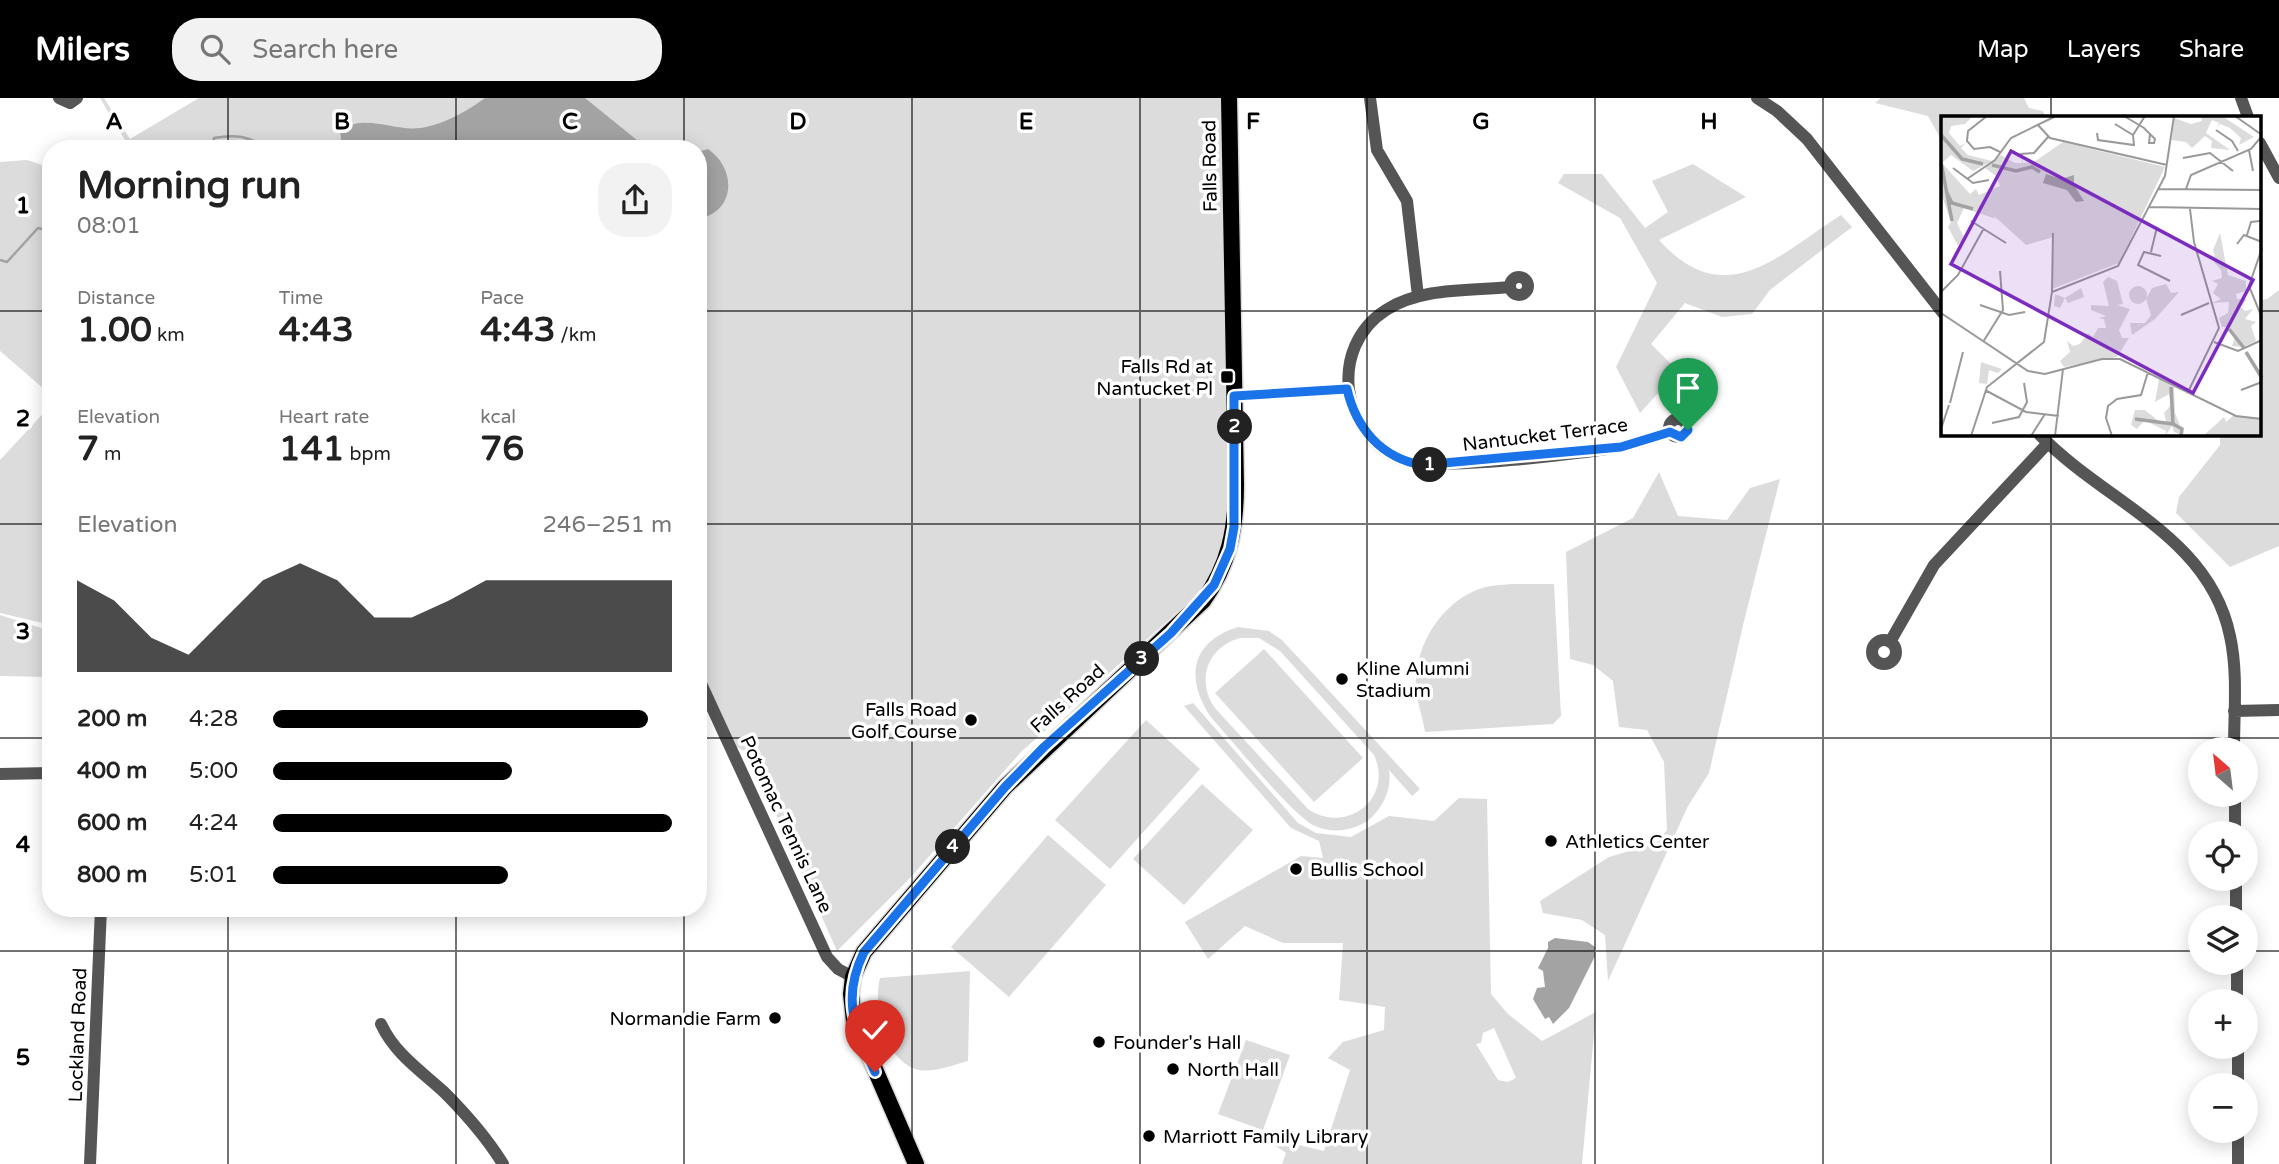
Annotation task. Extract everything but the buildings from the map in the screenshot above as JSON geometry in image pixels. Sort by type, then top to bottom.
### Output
[{"type":"main road","name":"Falls Road","points":[[916,1164],[854,1021],[851,994],[853,977],[864,952],[1005,787],[1044,747],[1171,633],[1214,585],[1230,549],[1234,527],[1234,396],[1229,98]]},
{"type":"street","points":[[59,98],[70,103],[77,98]]},
{"type":"street","points":[[1370,98],[1377,150],[1407,201],[1418,296]]},
{"type":"street","points":[[1756,98],[1785,118],[1807,139],[1941,310]]},
{"type":"street","points":[[2241,98],[2248,116]]},
{"type":"street","points":[[2262,147],[2279,178]]},
{"type":"street","points":[[1234,396],[1347,389],[1351,359],[1361,334],[1386,309],[1418,296],[1510,287]]},
{"type":"street","name":"Nantucket Terrace","points":[[1347,389],[1358,420],[1377,445],[1401,460],[1422,465],[1621,447],[1670,432]]},
{"type":"street","points":[[1890,642],[1934,565],[2043,439],[2160,529],[2201,569],[2220,602],[2230,636],[2234,737]]},
{"type":"street","name":"Potomac Tennis Lane","points":[[707,697],[827,957],[838,969],[853,977]]},
{"type":"street","points":[[2234,711],[2279,710]]},
{"type":"street","points":[[0,774],[42,773]]},
{"type":"street","name":"Lockland Road","points":[[90,1164],[101,917]]},
{"type":"street","points":[[381,1024],[403,1057],[443,1092],[472,1123],[503,1164]]},
{"type":"street","points":[[2238,1143],[2238,1164]]},
{"type":"shaded area","name":"Falls Road Golf Course","points":[[100,98],[104,98],[130,139],[199,98],[1221,98],[1228,500],[1226,543],[1203,589],[1021,752],[911,877],[837,951],[749,754],[722,738],[707,704],[707,140],[125,140]]},
{"type":"shaded area","points":[[485,98],[585,98],[637,140],[341,140],[340,130],[351,125],[372,123],[404,128],[426,127],[457,116]]},
{"type":"shaded area","points":[[1881,98],[2024,98],[2029,108],[2043,111],[2046,116],[1941,116],[1941,139],[1928,116],[1875,103]]},
{"type":"shaded area","points":[[707,149],[724,167],[728,189],[720,208],[707,216]]},
{"type":"shaded area","points":[[27,160],[42,165],[42,387],[0,351],[0,162]]},
{"type":"shaded area","points":[[1693,164],[1746,197],[1659,240],[1683,262],[1706,273],[1729,275],[1751,270],[1773,260],[1841,215],[1852,227],[1770,290],[1752,314],[1722,317],[1685,303],[1651,344],[1683,376],[1680,390],[1660,391],[1640,413],[1616,367],[1657,283],[1620,218],[1558,183],[1564,174],[1602,174],[1645,228],[1668,212],[1652,181]]},
{"type":"shaded area","points":[[2279,290],[2279,546],[2230,567],[2176,513],[2179,497],[2220,445],[2220,436],[2262,436],[2262,300]]},
{"type":"shaded area","points":[[42,415],[42,623],[0,613],[0,460]]},
{"type":"shaded area","points":[[1659,472],[1678,516],[1727,520],[1750,488],[1780,479],[1709,773],[1688,806],[1608,981],[1605,935],[1582,920],[1543,913],[1540,901],[1609,857],[1657,843],[1667,830],[1664,762],[1647,730],[1619,727],[1613,681],[1593,665],[1570,659],[1566,552],[1633,518]]},
{"type":"shaded area","points":[[1512,584],[1554,584],[1561,716],[1553,724],[1425,732],[1416,689],[1417,673],[1425,642],[1432,628],[1452,605],[1465,596],[1483,588]]},
{"type":"shaded area","points":[[0,615],[42,628],[42,677],[0,676]]},
{"type":"shaded area","points":[[1238,627],[1269,631],[1282,640],[1420,789],[1412,796],[1389,770],[1388,789],[1383,802],[1376,813],[1365,822],[1336,830],[1315,826],[1305,819],[1246,758],[1210,716],[1202,702],[1195,675],[1197,662],[1210,642]],"holes":[[[1240,638],[1259,638],[1280,651],[1374,755],[1378,771],[1377,786],[1372,798],[1363,808],[1351,815],[1337,818],[1323,816],[1308,809],[1214,707],[1206,686],[1208,665],[1213,656],[1229,642]]]},
{"type":"shaded area","points":[[1264,649],[1363,758],[1314,802],[1215,693]]},
{"type":"shaded area","points":[[1193,703],[1298,823],[1316,833],[1351,837],[1389,816],[1434,821],[1459,798],[1487,799],[1491,994],[1508,1014],[1542,1041],[1596,1012],[1582,1164],[1282,1164],[1286,1153],[1273,1144],[1270,1138],[1324,1151],[1350,1070],[1328,1058],[1343,1042],[1384,1030],[1385,1007],[1339,1000],[1343,943],[1283,943],[1245,926],[1208,959],[1185,922],[1301,856],[1323,858],[1319,841],[1291,828],[1184,706]],"holes":[[[1494,1028],[1516,1078],[1508,1082],[1498,1080],[1476,1044],[1481,1043],[1483,1033]]]},
{"type":"shaded area","points":[[1146,720],[1200,769],[1110,869],[1055,820]]},
{"type":"shaded area","points":[[1202,784],[1253,830],[1184,905],[1133,859]]},
{"type":"shaded area","points":[[1048,835],[1106,885],[1009,997],[951,947]]},
{"type":"shaded area","points":[[1555,938],[1588,942],[1595,947],[1595,956],[1569,1008],[1553,1024],[1549,1017],[1545,1019],[1533,999],[1537,988],[1545,987],[1543,971],[1538,968],[1548,948],[1548,942]]},
{"type":"shaded area","points":[[970,971],[968,1061],[928,1070],[915,1069],[904,1063],[895,1054],[883,1030],[878,1002],[880,978]]},
{"type":"shaded area","points":[[1246,1040],[1290,1055],[1263,1130],[1218,1114]]},
{"type":"waterway","points":[[214,140],[229,136],[251,140]]},
{"type":"waterway","points":[[0,260],[7,262],[38,228],[42,229]]},
{"type":"place","name":"Falls Rd at Nantucket Pl","points":[[1227,377]]},
{"type":"place","name":"Kline Alumni Stadium","points":[[1342,679]]},
{"type":"place","name":"Falls Road Golf Course","points":[[971,720]]},
{"type":"place","name":"Athletics Center","points":[[1551,841]]},
{"type":"place","name":"Bullis School","points":[[1296,869]]},
{"type":"place","name":"Normandie Farm","points":[[775,1018]]},
{"type":"place","name":"Founder's Hall","points":[[1099,1042]]},
{"type":"place","name":"North Hall","points":[[1173,1069]]},
{"type":"place","name":"Marriott Family Library","points":[[1149,1136]]},
{"type":"route","points":[[875,1072],[851,1009],[853,977],[864,952],[1005,787],[1044,747],[1203,601],[1223,569],[1230,549],[1236,504],[1234,396],[1347,389],[1353,411],[1377,445],[1401,460],[1422,465],[1621,447],[1670,432],[1675,437],[1681,437],[1688,430]]}]
